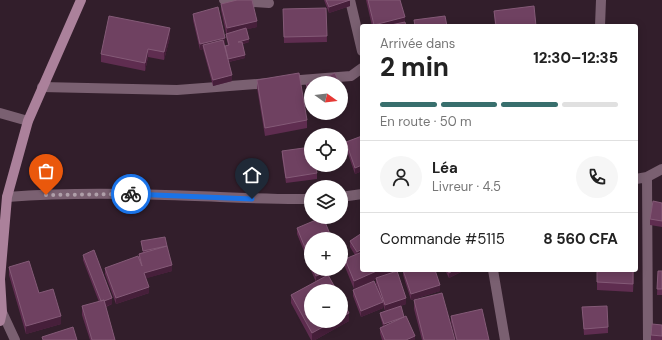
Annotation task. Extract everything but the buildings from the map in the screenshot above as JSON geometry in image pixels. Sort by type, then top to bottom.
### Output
[{"type":"street","points":[[15,340],[1,316],[0,279],[7,197],[28,121],[81,0]]},
{"type":"street","points":[[224,0],[269,3]]},
{"type":"street","points":[[350,0],[360,42]]},
{"type":"street","points":[[600,24],[601,0]]},
{"type":"street","points":[[42,88],[177,90],[351,76],[360,69]]},
{"type":"street","points":[[0,113],[28,121]]},
{"type":"street","points":[[638,179],[647,177],[662,169]]},
{"type":"street","points":[[647,177],[648,340]]},
{"type":"street","points":[[7,197],[75,194],[157,194],[239,198],[304,199]]},
{"type":"street","points":[[348,196],[360,194]]},
{"type":"street","points":[[493,272],[505,340]]},
{"type":"way so far","points":[[46,195],[131,194]]},
{"type":"route","points":[[131,194],[164,194],[252,199]]}]
